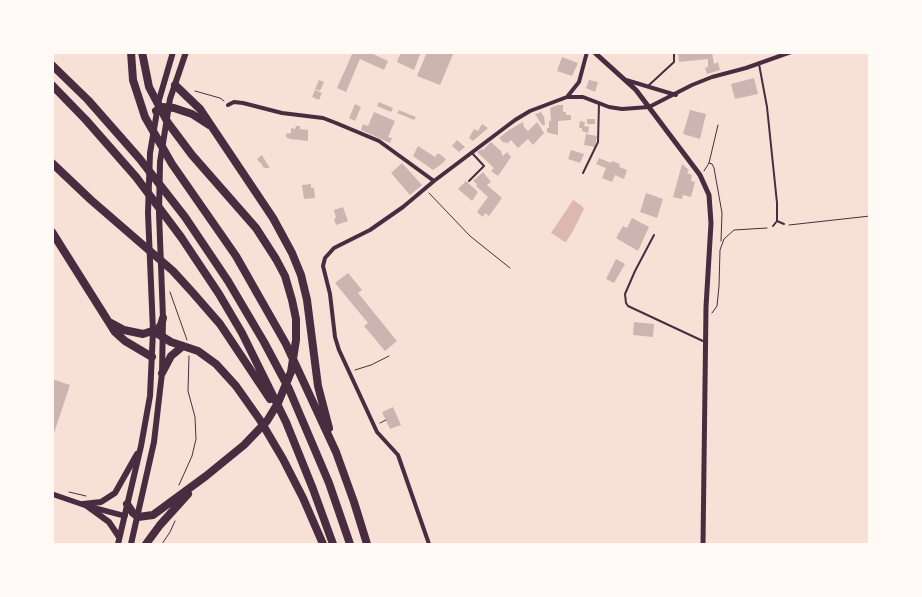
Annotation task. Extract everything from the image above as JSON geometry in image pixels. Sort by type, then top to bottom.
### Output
[{"type":"highway","points":[[131,52],[133,80],[145,116],[172,164],[219,230],[265,306],[286,344],[336,452]]},
{"type":"highway","points":[[128,504],[133,513],[138,517],[153,515],[188,492],[244,445],[273,412],[283,393],[291,372],[296,330],[291,294],[276,259],[259,233],[168,123],[149,87],[142,52]]},
{"type":"highway","points":[[52,65],[88,100],[139,158],[189,223],[228,281],[264,342],[292,396],[329,483],[350,544]]},
{"type":"highway","points":[[175,85],[200,109],[273,218],[284,236],[298,267],[307,300],[318,386],[336,452],[367,544]]},
{"type":"highway","points":[[52,86],[86,120],[126,165],[190,249],[242,333],[286,422],[314,489],[333,544]]},
{"type":"highway","points":[[156,111],[171,105],[198,117],[214,130]]},
{"type":"highway","points":[[52,163],[85,195],[173,271],[193,293],[229,337],[286,422]]},
{"type":"highway","points":[[52,232],[108,320],[123,340],[152,357]]},
{"type":"highway","points":[[108,320],[116,327],[129,332],[143,334],[159,327],[164,318]]},
{"type":"highway","points":[[152,331],[164,338],[185,344],[198,351],[216,364],[229,378],[260,420],[294,481],[323,544]]},
{"type":"highway","points":[[162,373],[171,356],[185,344]]},
{"type":"highway","points":[[146,544],[172,515],[188,492]]},
{"type":"main road","points":[[118,544],[141,446],[150,396],[152,331],[148,181],[156,111],[173,52]]},
{"type":"main road","points":[[131,544],[154,442],[162,373],[164,318],[159,191],[160,162],[175,85],[186,52]]},
{"type":"main road","points":[[85,505],[101,502],[115,493],[141,446]]},
{"type":"main road","points":[[52,494],[125,516],[138,517]]},
{"type":"main road","points":[[85,505],[109,522],[119,537]]},
{"type":"main road","points":[[125,516],[135,527]]},
{"type":"street","points":[[567,97],[579,82],[587,52]]},
{"type":"street","points":[[594,52],[626,80],[649,107],[700,175],[709,195],[711,216],[705,320],[703,544]]},
{"type":"street","points":[[429,544],[398,455],[377,432],[339,350],[335,337],[330,294],[323,266],[325,258],[334,248],[370,230],[403,207],[472,152],[530,111],[567,97],[583,98],[622,109],[649,107],[712,77],[759,64],[791,52]]},
{"type":"street","points":[[626,80],[676,94]]},
{"type":"street","points":[[228,105],[234,102],[243,102],[282,112],[323,118],[379,141],[434,181]]},
{"type":"lane","points":[[648,86],[674,62],[674,52]]},
{"type":"lane","points":[[759,64],[768,117],[777,203],[777,222]]},
{"type":"lane","points":[[583,172],[598,142],[599,103]]},
{"type":"lane","points":[[469,181],[484,166],[472,152]]},
{"type":"lane","points":[[777,222],[784,224]]},
{"type":"lane","points":[[772,226],[777,222]]},
{"type":"lane","points":[[654,235],[625,294],[626,303],[628,306],[705,342]]},
{"type":"path","points":[[190,90],[220,98],[228,105]]},
{"type":"path","points":[[700,175],[709,163],[718,125]]},
{"type":"path","points":[[705,320],[714,312],[717,306],[722,213],[714,168],[709,163]]},
{"type":"path","points":[[425,188],[470,236],[510,268]]},
{"type":"path","points":[[784,224],[870,216]]},
{"type":"path","points":[[721,243],[734,230],[772,226]]},
{"type":"path","points":[[169,288],[185,344]]},
{"type":"path","points":[[179,491],[181,479],[194,450],[197,432],[188,391],[189,355]]},
{"type":"path","points":[[349,373],[389,356]]},
{"type":"path","points":[[61,496],[70,491],[90,497]]},
{"type":"path","points":[[162,544],[170,532],[172,515]]},
{"type":"shaded area","points":[[573,200],[584,209],[565,242],[551,233]]},
{"type":"building","points":[[353,52],[369,52],[388,61],[384,70],[360,59],[346,92],[337,88]]},
{"type":"building","points":[[401,52],[421,52],[414,70],[397,62]]},
{"type":"building","points":[[427,52],[454,52],[440,85],[417,76]]},
{"type":"building","points":[[678,52],[712,52],[714,64],[718,62],[720,70],[707,74],[705,68],[708,67],[708,59],[679,62]]},
{"type":"building","points":[[562,57],[578,63],[572,76],[557,71]]},
{"type":"building","points":[[754,78],[758,94],[735,99],[731,84]]},
{"type":"building","points":[[319,80],[324,82],[320,91],[315,89]]},
{"type":"building","points":[[589,80],[598,82],[595,92],[586,88]]},
{"type":"building","points":[[315,90],[322,93],[319,100],[312,97]]},
{"type":"building","points":[[379,102],[393,108],[391,112],[377,106]]},
{"type":"building","points":[[355,104],[361,107],[355,121],[349,118]]},
{"type":"building","points":[[563,105],[563,112],[566,112],[566,115],[571,115],[571,120],[558,121],[558,135],[547,132],[547,128],[549,128],[549,121],[551,121],[550,108]]},
{"type":"building","points":[[399,110],[416,117],[414,120],[397,113]]},
{"type":"building","points":[[690,110],[706,114],[700,139],[683,134]]},
{"type":"building","points":[[374,112],[395,121],[388,137],[392,138],[390,143],[361,130],[363,124],[368,126]]},
{"type":"building","points":[[541,112],[545,125],[542,125],[535,114]]},
{"type":"building","points":[[587,119],[595,119],[595,124],[587,124]]},
{"type":"building","points":[[580,121],[585,122],[584,126],[589,127],[588,133],[579,128]]},
{"type":"building","points":[[523,122],[524,127],[528,131],[537,122],[544,133],[533,145],[528,139],[518,148],[511,140],[507,144],[499,138],[509,130]]},
{"type":"building","points":[[482,124],[488,128],[473,141],[469,138],[474,129],[478,131]]},
{"type":"building","points":[[296,126],[300,126],[300,129],[308,130],[308,141],[286,137],[286,134],[291,133],[291,128],[295,129]]},
{"type":"building","points":[[586,134],[597,136],[595,147],[584,145]]},
{"type":"building","points":[[457,140],[465,147],[459,152],[452,146]]},
{"type":"building","points":[[491,142],[502,152],[503,156],[507,152],[511,157],[498,176],[491,171],[494,168],[477,152],[483,150]]},
{"type":"building","points":[[418,146],[435,157],[438,153],[446,159],[433,170],[413,156]]},
{"type":"building","points":[[571,150],[584,154],[580,163],[568,159]]},
{"type":"building","points":[[262,155],[270,168],[264,168],[257,159]]},
{"type":"building","points":[[599,158],[611,163],[612,161],[620,164],[619,167],[627,170],[624,179],[615,175],[612,182],[602,178],[606,168],[596,164]]},
{"type":"building","points":[[402,163],[422,185],[410,195],[391,173]]},
{"type":"building","points":[[682,164],[689,170],[687,173],[692,175],[691,181],[695,182],[691,197],[683,195],[682,199],[673,197]]},
{"type":"building","points":[[483,172],[491,182],[487,185],[502,198],[489,216],[485,213],[483,217],[477,212],[488,197],[473,181]]},
{"type":"building","points":[[466,181],[478,192],[472,201],[458,189]]},
{"type":"building","points":[[311,184],[311,188],[314,188],[315,198],[304,199],[302,185]]},
{"type":"building","points":[[646,193],[663,199],[657,218],[640,212]]},
{"type":"building","points":[[343,207],[348,221],[336,225],[334,210]]},
{"type":"building","points":[[632,218],[649,227],[638,251],[616,238],[623,226],[627,228]]},
{"type":"building","points":[[616,259],[625,264],[614,283],[606,279]]},
{"type":"building","points":[[348,273],[362,290],[358,293],[397,341],[385,351],[364,326],[368,323],[335,283]]},
{"type":"building","points":[[634,322],[654,324],[653,337],[633,335]]},
{"type":"building","points":[[52,379],[70,385],[53,436],[52,436]]},
{"type":"building","points":[[393,407],[401,425],[390,429],[382,412]]}]
